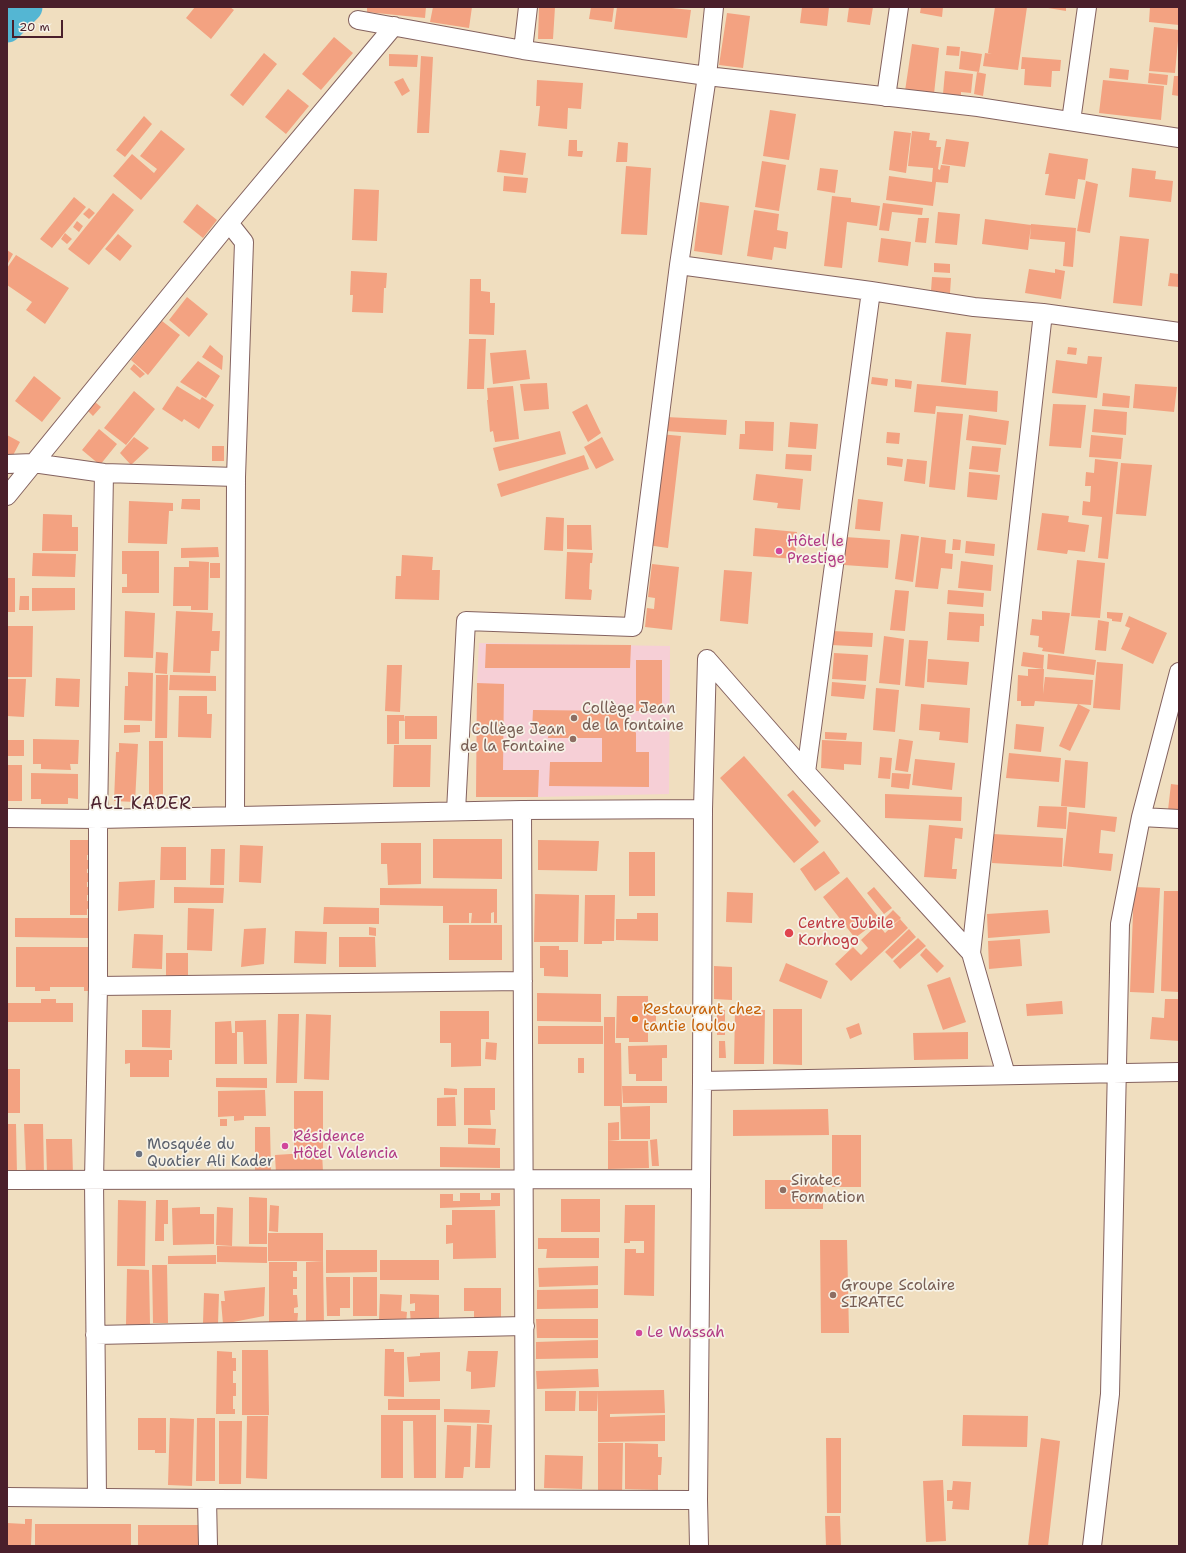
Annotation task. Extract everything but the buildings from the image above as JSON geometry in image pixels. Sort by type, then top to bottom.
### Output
[{"type":"street","points":[[523,50],[528,7]]},
{"type":"street","points":[[456,811],[466,621],[633,627],[679,265],[707,76],[714,7]]},
{"type":"street","points":[[886,97],[899,7]]},
{"type":"street","points":[[1071,121],[1087,7]]},
{"type":"street","points":[[358,20],[523,50],[707,76],[978,107],[1179,138]]},
{"type":"street","points":[[7,496],[229,223],[394,26]]},
{"type":"street","points":[[229,223],[244,242],[236,477],[235,816]]},
{"type":"street","points":[[679,265],[871,291],[974,307],[1043,313],[1179,332]]},
{"type":"street","points":[[806,772],[871,291]]},
{"type":"street","points":[[1006,1075],[971,953],[1043,313]]},
{"type":"street","points":[[7,464],[33,463],[104,473],[236,477]]},
{"type":"street","points":[[97,1498],[94,1180],[98,986],[98,819],[104,473]]},
{"type":"street","points":[[699,1546],[698,1500],[703,809],[707,659],[806,772],[971,953]]},
{"type":"street","points":[[1092,1546],[1110,1394],[1120,924],[1141,817],[1179,672]]},
{"type":"street","points":[[7,818],[98,819],[456,811],[703,809]]},
{"type":"street","points":[[522,810],[525,1499]]},
{"type":"street","points":[[1141,817],[1179,819]]},
{"type":"street","points":[[98,986],[523,981]]},
{"type":"street","points":[[702,1081],[1179,1072]]},
{"type":"street","points":[[7,1180],[700,1178]]},
{"type":"street","points":[[95,1335],[525,1326]]},
{"type":"street","points":[[7,1497],[698,1500]]},
{"type":"street","points":[[207,1499],[208,1546]]},
{"type":"shaded area","name":"Collège Jean de la Fontaine","points":[[479,643],[670,646],[669,794],[476,797],[477,683]]},
{"type":"waterway","points":[[7,27],[27,7]]},
{"type":"place","name":"Hôtel le Prestige","points":[[779,551]]},
{"type":"place","name":"Collège Jean de la fontaine","points":[[574,718]]},
{"type":"place","name":"Collège Jean de la Fontaine","points":[[573,739]]},
{"type":"place","name":"Centre Jubile Korhogo","points":[[789,933]]},
{"type":"place","name":"Restaurant chez tantie loulou","points":[[635,1019]]},
{"type":"place","name":"Résidence Hôtel Valencia","points":[[285,1146]]},
{"type":"place","name":"Mosquée du Quatier Ali Kader","points":[[139,1154]]},
{"type":"place","name":"Siratec Formation","points":[[783,1190]]},
{"type":"place","name":"Groupe Scolaire SIRATEC","points":[[833,1295]]},
{"type":"place","name":"Le Wassah","points":[[639,1333]]},
{"type":"district","name":"ALI KADER","points":[[141,805]]}]
